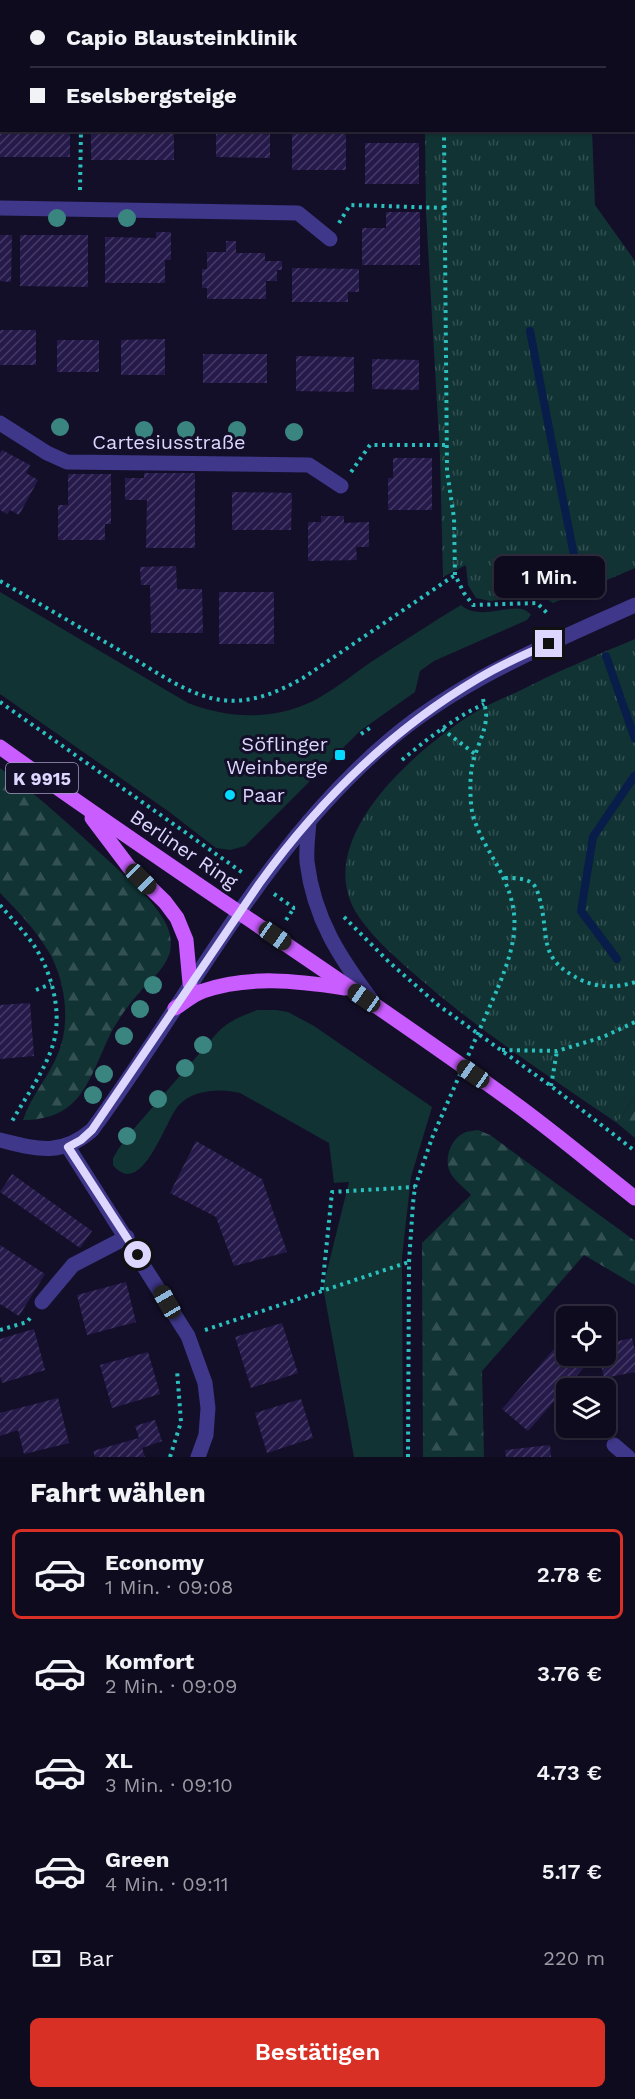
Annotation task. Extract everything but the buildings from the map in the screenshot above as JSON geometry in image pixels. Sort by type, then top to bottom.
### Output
[{"type":"main road","name":"Berliner Ring","points":[[0,747],[511,1101],[635,1198]]},
{"type":"main road","points":[[85,808],[129,867],[165,902],[177,918],[186,940],[190,983]]},
{"type":"main road","points":[[175,1008],[201,992],[235,984],[296,980],[351,989]]},
{"type":"street","points":[[0,208],[298,213],[330,238]]},
{"type":"street","name":"Cartesiusstraße","points":[[0,423],[47,453],[67,462],[309,465],[341,486]]},
{"type":"street","points":[[1,1141],[47,1150],[68,1147],[81,1140],[92,1130],[190,983],[284,850],[338,789],[392,738],[429,710],[480,677],[635,605]]},
{"type":"street","points":[[309,821],[307,861],[316,907],[327,933],[346,966],[377,1007]]},
{"type":"street","points":[[68,1147],[188,1336],[205,1383],[208,1408],[206,1435],[198,1457]]},
{"type":"street","points":[[42,1302],[73,1265],[127,1237]]},
{"type":"street","points":[[614,1445],[628,1457]]},
{"type":"path","points":[[80,209],[81,132]]},
{"type":"path","points":[[444,132],[447,471],[454,518],[455,574],[473,605],[537,603],[548,614]]},
{"type":"path","points":[[330,238],[350,205],[446,208]]},
{"type":"path","points":[[341,486],[370,445],[448,445]]},
{"type":"path","points":[[0,581],[180,685],[222,700],[241,700],[279,692],[303,678],[455,574]]},
{"type":"path","points":[[408,1457],[409,1262],[415,1187],[432,1138],[510,958],[514,940],[515,921],[505,878],[477,828],[471,807],[470,785],[475,754],[487,718],[480,677]]},
{"type":"path","points":[[402,760],[442,729],[484,704]]},
{"type":"path","points":[[442,729],[475,754]]},
{"type":"path","points":[[505,878],[519,878],[531,883],[537,890],[547,945],[553,960],[564,971],[590,984],[607,987],[635,982]]},
{"type":"path","points":[[0,905],[33,945],[51,984],[56,1016],[54,1040],[42,1070],[1,1141]]},
{"type":"path","points":[[36,990],[51,984]]},
{"type":"path","points":[[501,1050],[557,1051],[603,1037],[635,1022]]},
{"type":"path","points":[[551,1086],[557,1051]]},
{"type":"path","points":[[322,1290],[332,1192],[415,1187]]},
{"type":"path","points":[[188,1336],[409,1262]]},
{"type":"path","points":[[0,1330],[27,1322],[42,1302]]},
{"type":"path","points":[[170,1457],[182,1422],[177,1364]]},
{"type":"green space","points":[[425,132],[592,132],[595,205],[635,261],[635,568],[553,603],[544,597],[536,596],[490,601],[476,598],[468,585],[466,565],[443,577],[440,455],[426,212]]},
{"type":"green space","points":[[0,592],[188,703],[204,709],[238,715],[273,714],[306,704],[461,605],[479,612],[518,609],[525,610],[531,615],[527,620],[434,661],[420,671],[415,692],[360,731],[245,846],[230,850],[216,848],[168,811],[0,694]]},
{"type":"green space","points":[[635,639],[635,1097],[617,1123],[516,1054],[467,1017],[387,949],[359,917],[347,888],[347,858],[358,829],[376,800],[399,773],[451,729],[489,705]]},
{"type":"green space","points":[[0,768],[57,814],[140,890],[159,912],[170,937],[171,946],[166,961],[119,1020],[84,1089],[67,1108],[41,1119],[23,1120],[59,1051],[65,1026],[64,999],[58,973],[47,949],[25,919],[0,893]]},
{"type":"green space","points":[[257,1010],[288,1012],[314,1026],[432,1107],[411,1177],[402,1257],[403,1457],[354,1457],[323,1287],[349,1182],[334,1183],[329,1143],[240,1093],[208,1092],[192,1096],[179,1105],[152,1153],[134,1173],[124,1173],[113,1165],[113,1158],[119,1148],[137,1125],[218,1032],[232,1021]]},
{"type":"green space","points":[[635,1097],[635,1138],[617,1123]]},
{"type":"green space","points":[[478,1130],[490,1135],[635,1241],[635,1285],[584,1255],[482,1371],[484,1457],[423,1457],[422,1243],[471,1195],[451,1174],[448,1157],[452,1145],[459,1136]]},
{"type":"waterway","points":[[530,331],[580,586]]},
{"type":"waterway","points":[[606,656],[635,739]]},
{"type":"waterway","points":[[617,959],[581,911],[593,837],[635,775]]},
{"type":"place","name":"Söflinger Weinberge","points":[[340,755]]},
{"type":"place","name":"Paar","points":[[230,795]]},
{"type":"route","points":[[138,1255],[68,1147],[81,1140],[92,1130],[259,884],[284,850],[338,789],[392,738],[429,710],[480,677],[549,644]]}]
